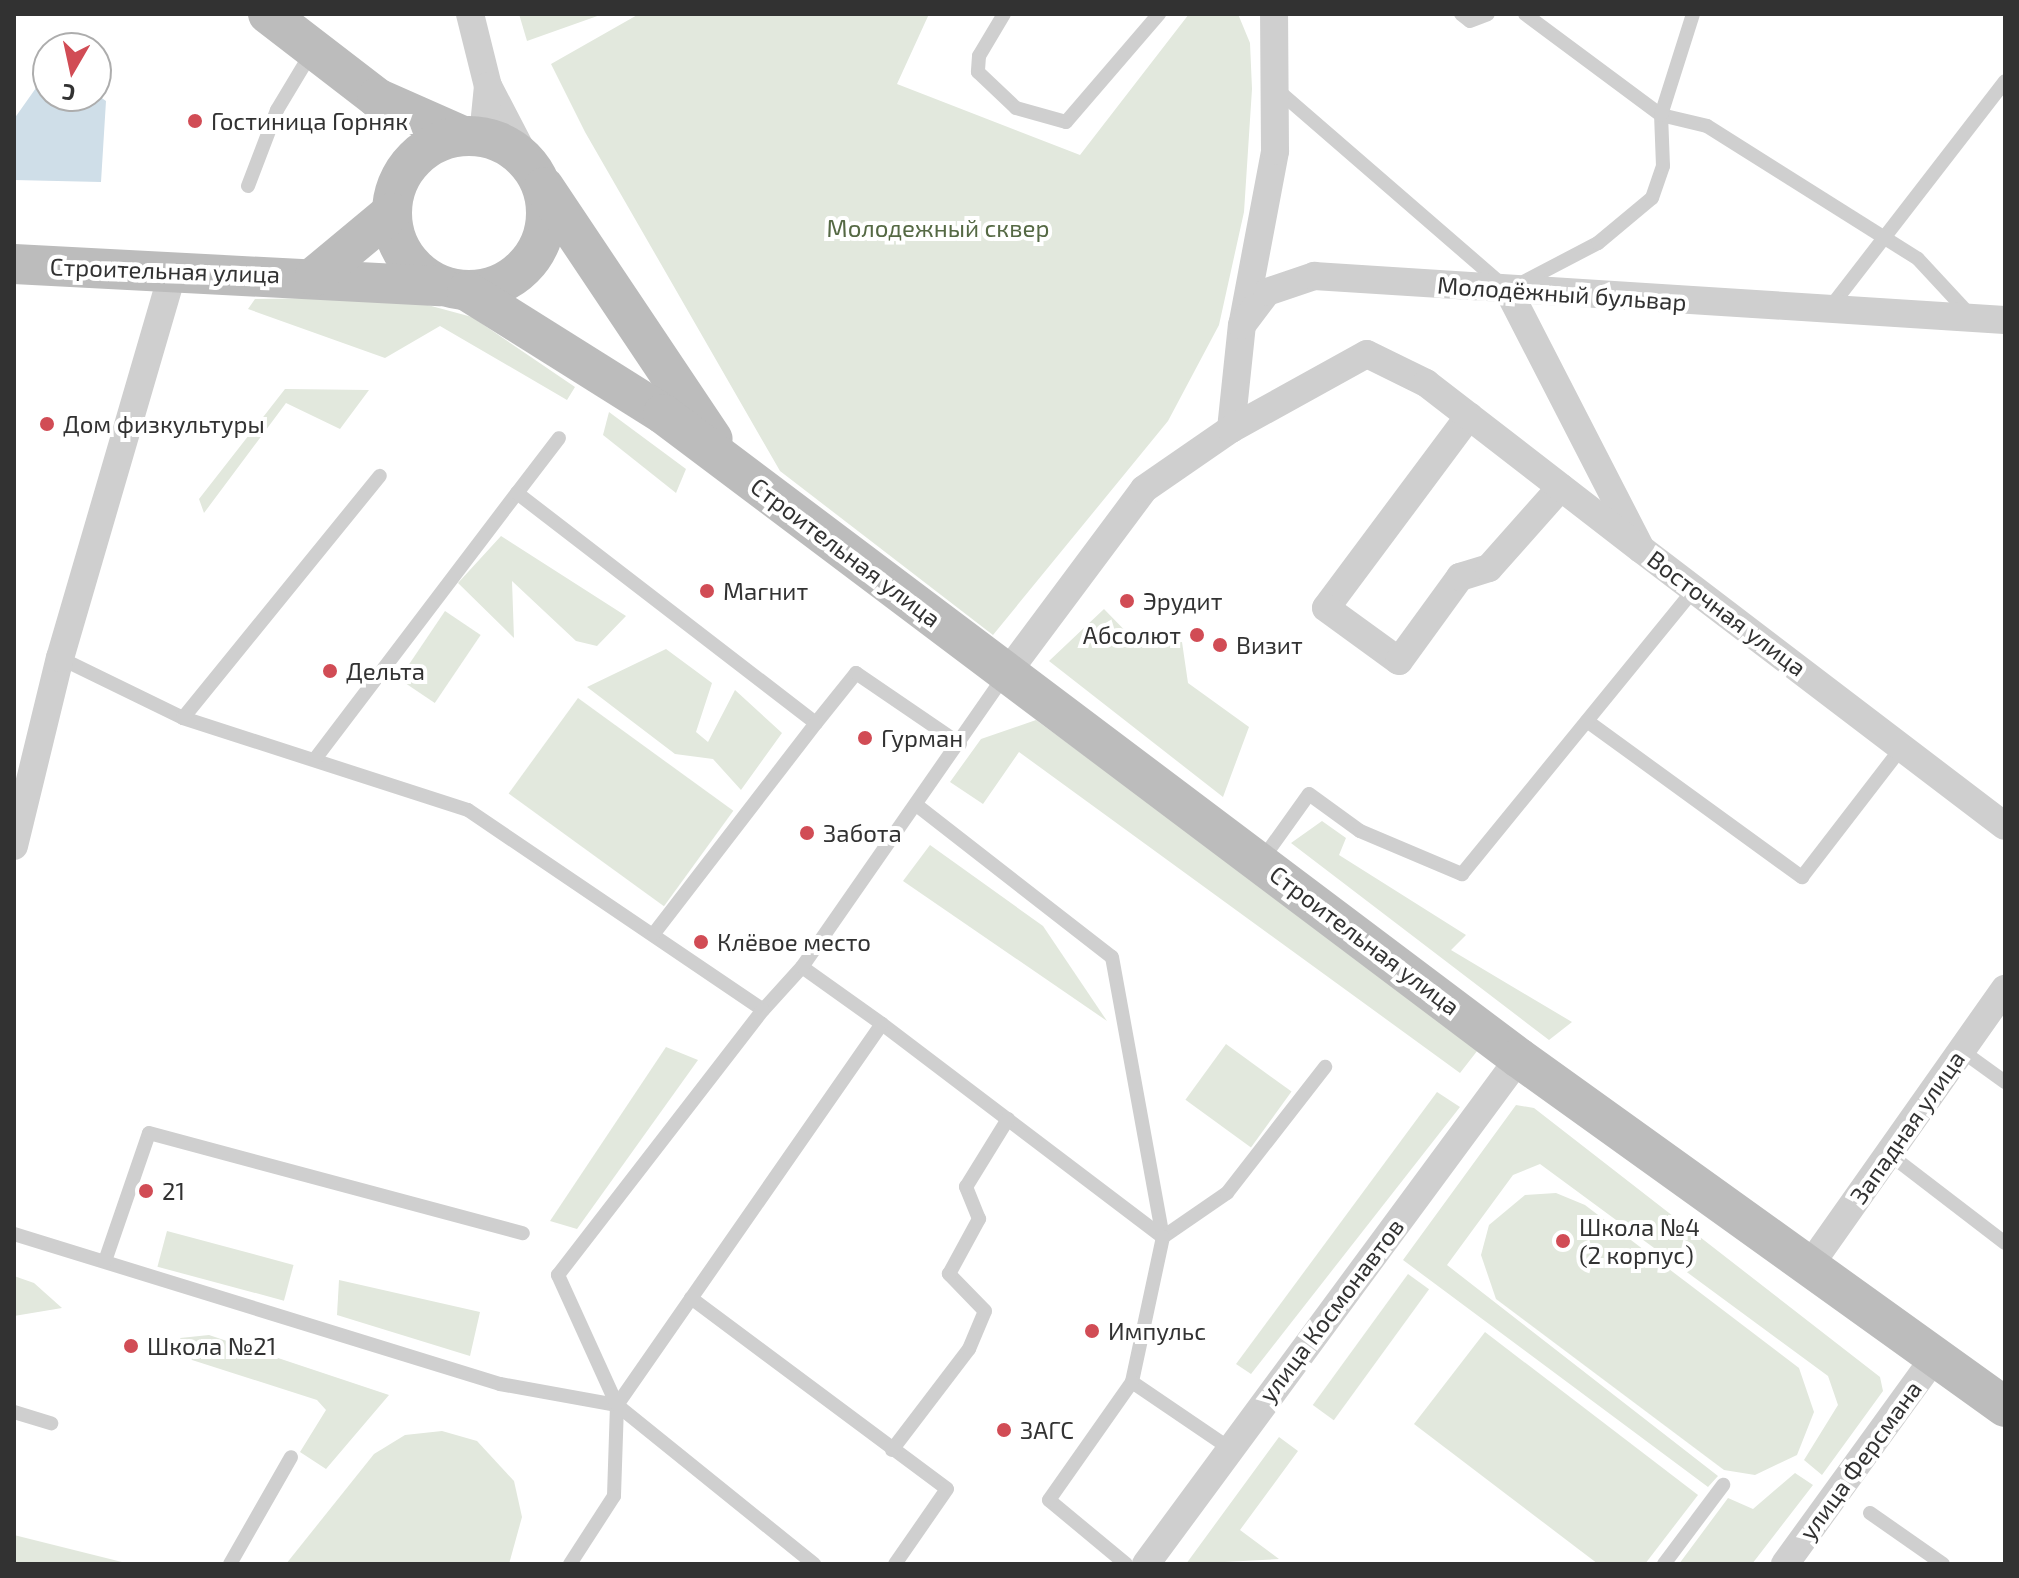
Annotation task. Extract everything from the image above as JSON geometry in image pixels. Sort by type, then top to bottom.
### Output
[{"type":"street","points":[[268,14],[377,98],[473,136],[533,171]]},
{"type":"street","points":[[470,14],[488,86],[533,171],[546,226],[532,257],[496,285],[454,288],[407,260],[391,213],[405,167],[428,146],[473,136]]},
{"type":"street","points":[[1231,429],[1242,325],[1275,151],[1274,14]]},
{"type":"street","points":[[473,136],[488,86]]},
{"type":"street","points":[[377,98],[405,167]]},
{"type":"street","name":"Строительная улица","points":[[533,171],[731,465]]},
{"type":"street","name":"Строительная улица","points":[[315,276],[391,213]]},
{"type":"street","name":"Строительная улица","points":[[14,264],[315,276],[454,288],[731,465],[1519,1058],[2005,1407]]},
{"type":"street","points":[[14,846],[60,658],[173,272]]},
{"type":"street","name":"Молодёжный бульвар","points":[[1242,325],[1267,292],[1314,276],[2005,320]]},
{"type":"street","name":"Восточная улица","points":[[1508,290],[1641,549],[2005,826]]},
{"type":"street","points":[[1007,673],[1144,489],[1231,429],[1367,354],[1426,383],[1641,549]]},
{"type":"street","points":[[1469,416],[1326,608],[1399,661],[1460,577],[1489,568],[1561,487]]},
{"type":"street","name":"Западная улица","points":[[1810,1265],[2005,989]]},
{"type":"street","name":"улица Космонавтов","points":[[1146,1564],[1519,1058]]},
{"type":"street","name":"улица Ферсмана","points":[[1785,1564],[1935,1357]]},
{"type":"lane","points":[[1004,14],[979,56],[978,72],[1016,108],[1066,122],[1159,14]]},
{"type":"lane","points":[[1461,14],[1470,21],[1488,14]]},
{"type":"lane","points":[[1525,14],[1661,115],[1707,126],[1918,259],[1973,318]]},
{"type":"lane","points":[[1273,86],[1508,290],[1598,243],[1652,198],[1663,166],[1661,115],[1693,14]]},
{"type":"lane","points":[[248,186],[277,110],[314,48]]},
{"type":"lane","points":[[1829,309],[2005,81]]},
{"type":"lane","points":[[315,759],[559,438]]},
{"type":"lane","points":[[183,718],[380,476]]},
{"type":"lane","points":[[517,493],[816,723]]},
{"type":"lane","points":[[1261,861],[1309,794],[1360,831],[1462,874],[1695,588]]},
{"type":"lane","points":[[60,658],[183,718],[468,810],[654,933],[763,1010]]},
{"type":"lane","points":[[654,933],[856,673],[960,744]]},
{"type":"lane","points":[[591,1564],[574,1558],[614,1496],[617,1405],[558,1275],[763,1010],[802,967],[919,807],[1007,673]]},
{"type":"lane","points":[[1587,721],[1802,877],[1903,746]]},
{"type":"lane","points":[[919,807],[1112,957],[1163,1237],[1132,1382],[1049,1500],[1126,1564]]},
{"type":"lane","points":[[802,967],[1163,1237]]},
{"type":"lane","points":[[617,1405],[882,1024]]},
{"type":"lane","points":[[1962,1051],[2005,1082]]},
{"type":"lane","points":[[1163,1237],[1227,1193],[1325,1067]]},
{"type":"lane","points":[[892,1450],[969,1349],[985,1311],[949,1274],[979,1219],[966,1187],[1008,1119]]},
{"type":"lane","points":[[105,1261],[149,1133],[523,1233]]},
{"type":"lane","points":[[1889,1154],[2005,1243]]},
{"type":"lane","points":[[14,1234],[500,1384],[617,1405],[814,1564]]},
{"type":"lane","points":[[691,1298],[947,1489],[895,1564]]},
{"type":"lane","points":[[1132,1382],[1229,1448]]},
{"type":"lane","points":[[14,1412],[51,1423]]},
{"type":"lane","points":[[230,1564],[291,1457]]},
{"type":"lane","points":[[1664,1564],[1723,1485]]},
{"type":"lane","points":[[1870,1513],[1943,1564]]},
{"type":"green space","points":[[519,14],[603,14],[527,41]]},
{"type":"green space","name":"Молодежный сквер","points":[[639,14],[929,14],[897,84],[1080,155],[1189,14],[1238,14],[1250,43],[1252,89],[1244,212],[1219,325],[1168,421],[993,635],[780,471],[585,132],[551,64]]},
{"type":"green space","points":[[398,297],[472,317],[575,387],[567,400],[440,326],[385,358],[248,309],[255,299]]},
{"type":"green space","points":[[285,389],[369,390],[340,429],[286,403],[204,513],[199,499]]},
{"type":"green space","points":[[609,412],[686,469],[676,493],[603,435]]},
{"type":"green space","points":[[501,536],[626,616],[597,646],[576,641],[512,581],[514,638],[458,583]]},
{"type":"green space","points":[[1104,609],[1140,646],[1182,642],[1188,683],[1249,727],[1223,797],[1049,661]]},
{"type":"green space","points":[[445,611],[481,635],[435,703],[399,679]]},
{"type":"green space","points":[[666,649],[712,683],[696,732],[708,742],[735,690],[782,733],[741,790],[713,759],[675,754],[587,687]]},
{"type":"green space","points":[[578,698],[733,811],[664,906],[509,793]]},
{"type":"green space","points":[[1036,720],[1481,1046],[1460,1073],[1019,752],[983,804],[950,782],[981,739]]},
{"type":"green space","points":[[1322,821],[1346,838],[1339,855],[1466,935],[1451,950],[1572,1022],[1549,1040],[1291,843]]},
{"type":"green space","points":[[930,845],[1043,926],[1107,1021],[903,881]]},
{"type":"green space","points":[[1226,1044],[1292,1092],[1251,1147],[1185,1100]]},
{"type":"green space","points":[[666,1047],[698,1060],[577,1229],[550,1221]]},
{"type":"green space","points":[[1437,1092],[1460,1107],[1251,1374],[1236,1364]]},
{"type":"green space","points":[[1516,1105],[1534,1108],[1880,1377],[1883,1391],[1822,1475],[1804,1460],[1838,1405],[1828,1376],[1540,1164],[1513,1175],[1447,1265],[1718,1476],[1708,1487],[1403,1260]]},
{"type":"green space","points":[[1556,1193],[1585,1205],[1799,1368],[1814,1412],[1797,1455],[1755,1475],[1724,1470],[1496,1299],[1481,1255],[1489,1225],[1525,1195]]},
{"type":"green space","points":[[167,1231],[294,1265],[284,1301],[157,1267]]},
{"type":"green space","points":[[1408,1274],[1429,1289],[1334,1420],[1313,1405]]},
{"type":"green space","points":[[14,1276],[34,1283],[62,1308],[14,1316]]},
{"type":"green space","points":[[339,1280],[480,1312],[470,1356],[337,1315]]},
{"type":"green space","points":[[1485,1332],[1698,1495],[1645,1564],[1598,1564],[1414,1424]]},
{"type":"green space","points":[[209,1335],[389,1395],[326,1469],[300,1452],[326,1410],[317,1400],[192,1360],[180,1338]]},
{"type":"green space","points":[[442,1431],[477,1441],[514,1481],[522,1517],[509,1564],[286,1564],[374,1454],[405,1435]]},
{"type":"green space","points":[[1279,1437],[1298,1451],[1240,1530],[1279,1559],[1186,1564]]},
{"type":"green space","points":[[1795,1473],[1813,1485],[1752,1564],[1679,1564],[1728,1498],[1753,1509]]},
{"type":"green space","points":[[14,1535],[130,1564],[14,1564]]},
{"type":"shaded area","points":[[32,94],[32,112],[105,112],[101,182],[14,180],[14,119]]},
{"type":"place","name":"Гостиница Горняк","points":[[195,121]]},
{"type":"place","name":"Дом физкультуры","points":[[47,424]]},
{"type":"place","name":"Магнит","points":[[707,591]]},
{"type":"place","name":"Эрудит","points":[[1127,601]]},
{"type":"place","name":"Абсолют","points":[[1197,635]]},
{"type":"place","name":"Визит","points":[[1220,645]]},
{"type":"place","name":"Дельта","points":[[330,671]]},
{"type":"place","name":"Гурман","points":[[865,738]]},
{"type":"place","name":"Забота","points":[[807,833]]},
{"type":"place","name":"Клёвое место","points":[[701,942]]},
{"type":"place","name":"21","points":[[146,1191]]},
{"type":"place","name":"Школа №4 (2 корпус)","points":[[1563,1241]]},
{"type":"place","name":"Импульс","points":[[1092,1331]]},
{"type":"place","name":"Школа №21","points":[[131,1346]]},
{"type":"place","name":"ЗАГС","points":[[1004,1430]]}]
